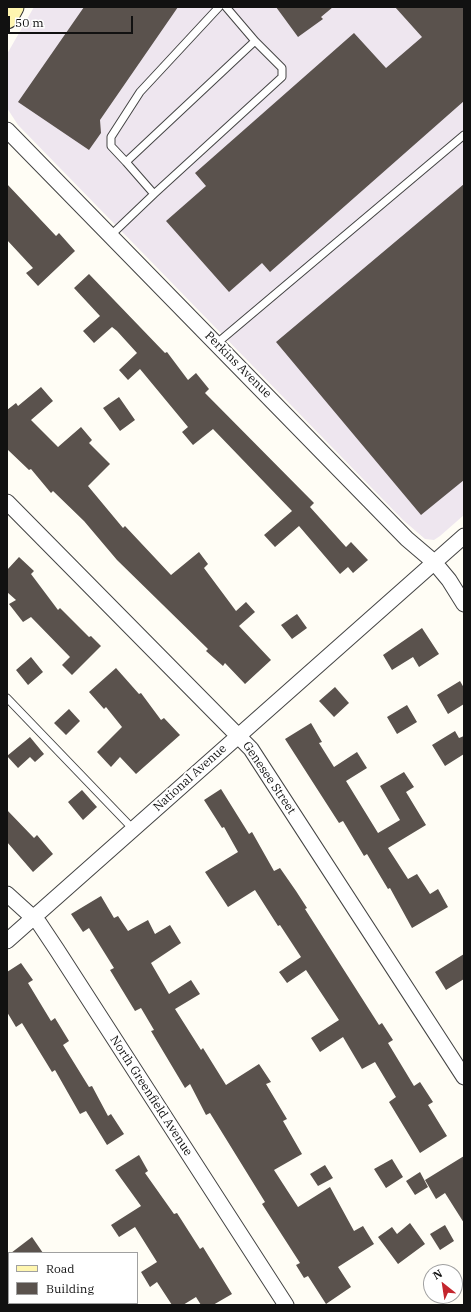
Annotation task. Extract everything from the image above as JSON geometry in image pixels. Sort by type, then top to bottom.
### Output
[{"type":"main road","points":[[7,18],[13,7]]},
{"type":"street","name":"Perkins Avenue","points":[[7,130],[407,539],[434,562],[449,580],[464,604]]},
{"type":"street","name":"Genesee Street","points":[[7,502],[251,749],[464,1077]]},
{"type":"street","name":"National Avenue","points":[[7,941],[464,536]]},
{"type":"street","name":"North Greenfield Avenue","points":[[7,894],[39,923],[286,1305]]},
{"type":"lane","points":[[154,194],[111,146],[111,136],[140,92],[219,7]]},
{"type":"lane","points":[[110,236],[282,77],[282,68],[255,41],[226,7]]},
{"type":"lane","points":[[126,162],[255,41]]},
{"type":"lane","points":[[216,344],[464,135]]},
{"type":"lane","points":[[7,698],[133,828]]},
{"type":"shaded area","points":[[34,7],[464,7],[464,515],[440,536],[434,540],[425,539],[403,520],[18,125],[7,108],[7,54]]},
{"type":"building","points":[[84,7],[178,7],[100,120],[101,133],[89,150],[18,102]]},
{"type":"building","points":[[276,7],[333,7],[321,17],[323,19],[298,37]]},
{"type":"building","points":[[395,7],[464,7],[464,101],[270,272],[262,263],[229,292],[166,221],[206,186],[195,173],[354,33],[386,68],[422,37]]},
{"type":"building","points":[[7,184],[56,236],[59,233],[75,251],[38,286],[26,273],[33,268],[7,240]]},
{"type":"building","points":[[464,184],[464,480],[421,515],[276,342]]},
{"type":"building","points":[[89,274],[165,353],[167,352],[188,380],[196,373],[209,389],[205,393],[314,503],[310,507],[346,547],[351,542],[368,560],[353,573],[348,567],[340,574],[299,526],[275,547],[264,535],[292,511],[213,429],[193,445],[182,432],[188,427],[140,369],[128,380],[119,370],[137,353],[117,331],[112,327],[94,343],[83,331],[100,316],[74,288]]},
{"type":"building","points":[[41,387],[53,401],[31,420],[58,447],[81,427],[92,440],[89,443],[110,464],[88,486],[123,528],[125,526],[171,575],[199,552],[208,564],[204,568],[236,611],[246,602],[255,612],[239,626],[271,660],[245,684],[225,663],[223,666],[206,651],[208,649],[117,560],[84,521],[53,491],[51,493],[31,469],[29,470],[7,449],[7,410],[16,403],[18,406]]},
{"type":"building","points":[[119,397],[135,420],[120,431],[103,408]]},
{"type":"building","points":[[19,557],[34,571],[31,574],[58,610],[60,608],[89,637],[91,636],[101,646],[72,675],[62,665],[70,657],[31,617],[23,622],[9,604],[16,600],[7,592],[7,570]]},
{"type":"building","points":[[297,614],[307,628],[292,639],[281,625]]},
{"type":"building","points":[[422,628],[439,654],[419,667],[413,657],[392,670],[383,655]]},
{"type":"building","points":[[31,657],[43,672],[28,685],[16,670]]},
{"type":"building","points":[[116,668],[139,694],[141,693],[161,720],[164,718],[180,735],[136,774],[120,757],[111,767],[97,752],[122,727],[106,707],[104,709],[89,692]]},
{"type":"building","points":[[460,681],[464,688],[464,704],[448,714],[437,695]]},
{"type":"building","points":[[335,687],[349,703],[334,717],[319,701]]},
{"type":"building","points":[[407,705],[417,722],[397,734],[387,717]]},
{"type":"building","points":[[69,709],[80,721],[66,735],[54,723]]},
{"type":"building","points":[[311,723],[322,742],[319,743],[334,767],[357,752],[367,768],[346,781],[378,833],[400,820],[380,786],[404,772],[414,787],[406,792],[426,825],[388,848],[408,879],[417,874],[430,894],[438,889],[448,907],[412,928],[390,888],[388,889],[367,854],[364,856],[343,821],[339,823],[285,739]]},
{"type":"building","points":[[455,731],[459,738],[464,736],[464,754],[445,766],[432,745]]},
{"type":"building","points":[[30,737],[44,754],[35,762],[30,757],[18,768],[7,756]]},
{"type":"building","points":[[221,789],[249,834],[252,832],[274,871],[280,868],[296,891],[307,908],[305,909],[379,1025],[382,1023],[393,1040],[388,1043],[414,1086],[420,1082],[433,1102],[428,1105],[447,1136],[420,1153],[389,1102],[396,1097],[375,1062],[362,1069],[343,1037],[320,1052],[311,1038],[339,1020],[306,970],[287,983],[279,972],[301,957],[280,925],[278,926],[255,890],[228,907],[205,872],[238,852],[224,827],[222,828],[204,800]]},
{"type":"building","points":[[82,790],[97,807],[83,820],[68,802]]},
{"type":"building","points":[[7,810],[34,838],[37,835],[53,854],[33,872],[7,842]]},
{"type":"building","points":[[101,896],[114,918],[118,916],[128,931],[148,920],[155,934],[170,925],[181,943],[151,963],[169,994],[191,980],[200,994],[175,1009],[201,1050],[203,1048],[226,1085],[259,1064],[271,1082],[266,1084],[287,1119],[283,1121],[302,1154],[274,1170],[298,1207],[330,1187],[354,1231],[363,1226],[374,1244],[338,1267],[351,1287],[326,1304],[308,1276],[304,1278],[296,1265],[300,1263],[262,1204],[265,1202],[210,1113],[206,1115],[190,1084],[185,1088],[151,1031],[154,1030],[141,1008],[135,1011],[110,970],[114,968],[89,928],[83,932],[71,914]]},
{"type":"building","points":[[464,954],[464,979],[446,990],[435,972]]},
{"type":"building","points":[[21,963],[33,980],[28,983],[51,1021],[55,1018],[69,1041],[63,1045],[89,1087],[92,1086],[108,1116],[111,1114],[124,1134],[107,1145],[86,1111],[80,1114],[55,1070],[52,1072],[22,1023],[16,1027],[7,1012],[7,972]]},
{"type":"building","points":[[139,1155],[148,1171],[145,1173],[174,1214],[177,1213],[200,1249],[203,1247],[232,1294],[213,1305],[201,1305],[196,1297],[183,1305],[172,1305],[157,1282],[150,1287],[141,1272],[157,1262],[135,1227],[119,1237],[111,1225],[141,1206],[115,1170]]},
{"type":"building","points":[[464,1156],[464,1223],[445,1193],[436,1199],[425,1180]]},
{"type":"building","points":[[392,1159],[403,1177],[386,1188],[374,1169]]},
{"type":"building","points":[[325,1165],[333,1178],[318,1186],[310,1174]]},
{"type":"building","points":[[420,1172],[428,1187],[415,1195],[406,1181]]},
{"type":"building","points":[[410,1223],[425,1244],[398,1264],[378,1237],[392,1227],[397,1234]]},
{"type":"building","points":[[445,1225],[454,1241],[440,1250],[430,1234]]},
{"type":"building","points":[[32,1237],[42,1252],[12,1252]]}]
